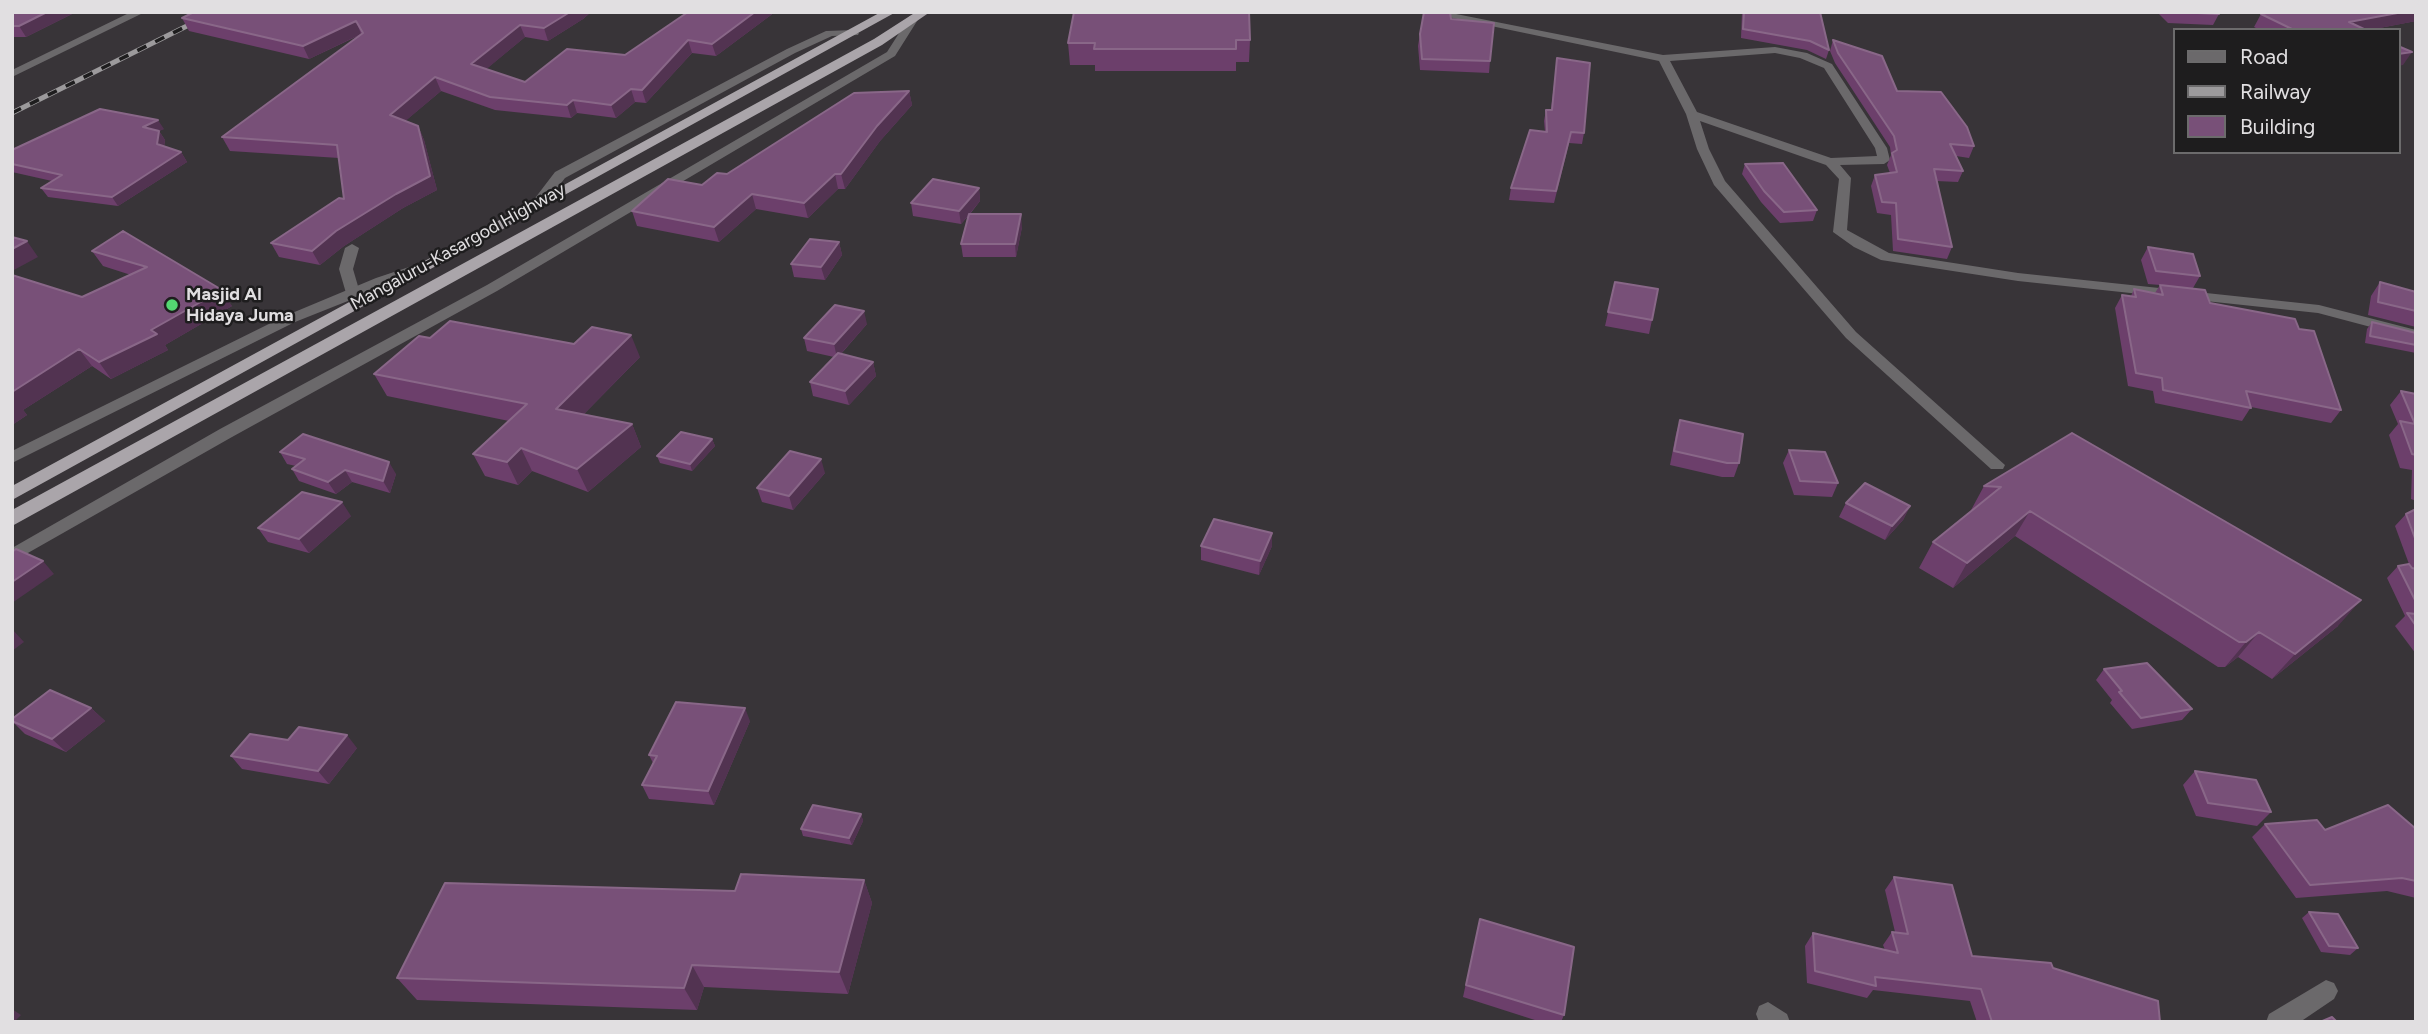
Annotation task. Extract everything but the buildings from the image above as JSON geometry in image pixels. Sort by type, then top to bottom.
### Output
[{"type":"highway","name":"Mangaluru-Kasargod Highway","points":[[12,494],[890,12]]},
{"type":"highway","name":"Mangaluru-Kasargod Highway","points":[[12,519],[867,48],[919,15]]},
{"type":"street","points":[[12,74],[141,12]]},
{"type":"street","points":[[1429,12],[1663,58],[1775,50],[1803,55],[1828,66],[1881,148],[1884,160],[1830,162],[1692,114]]},
{"type":"street","points":[[12,556],[226,433],[492,288],[891,54],[919,15]]},
{"type":"street","points":[[1663,58],[1692,114],[1703,149],[1719,182],[1851,335],[1997,465]]},
{"type":"street","points":[[1830,162],[1845,178],[1840,232],[1886,257],[2018,276],[2319,309],[2416,335]]},
{"type":"street","points":[[352,248],[346,269],[353,293]]},
{"type":"street","points":[[12,458],[290,318],[433,263]]},
{"type":"street","points":[[2277,1022],[2326,991]]},
{"type":"railway","points":[[12,113],[215,12]]},
{"type":"place","name":"Masjid Al Hidaya Juma","points":[[172,305]]}]
